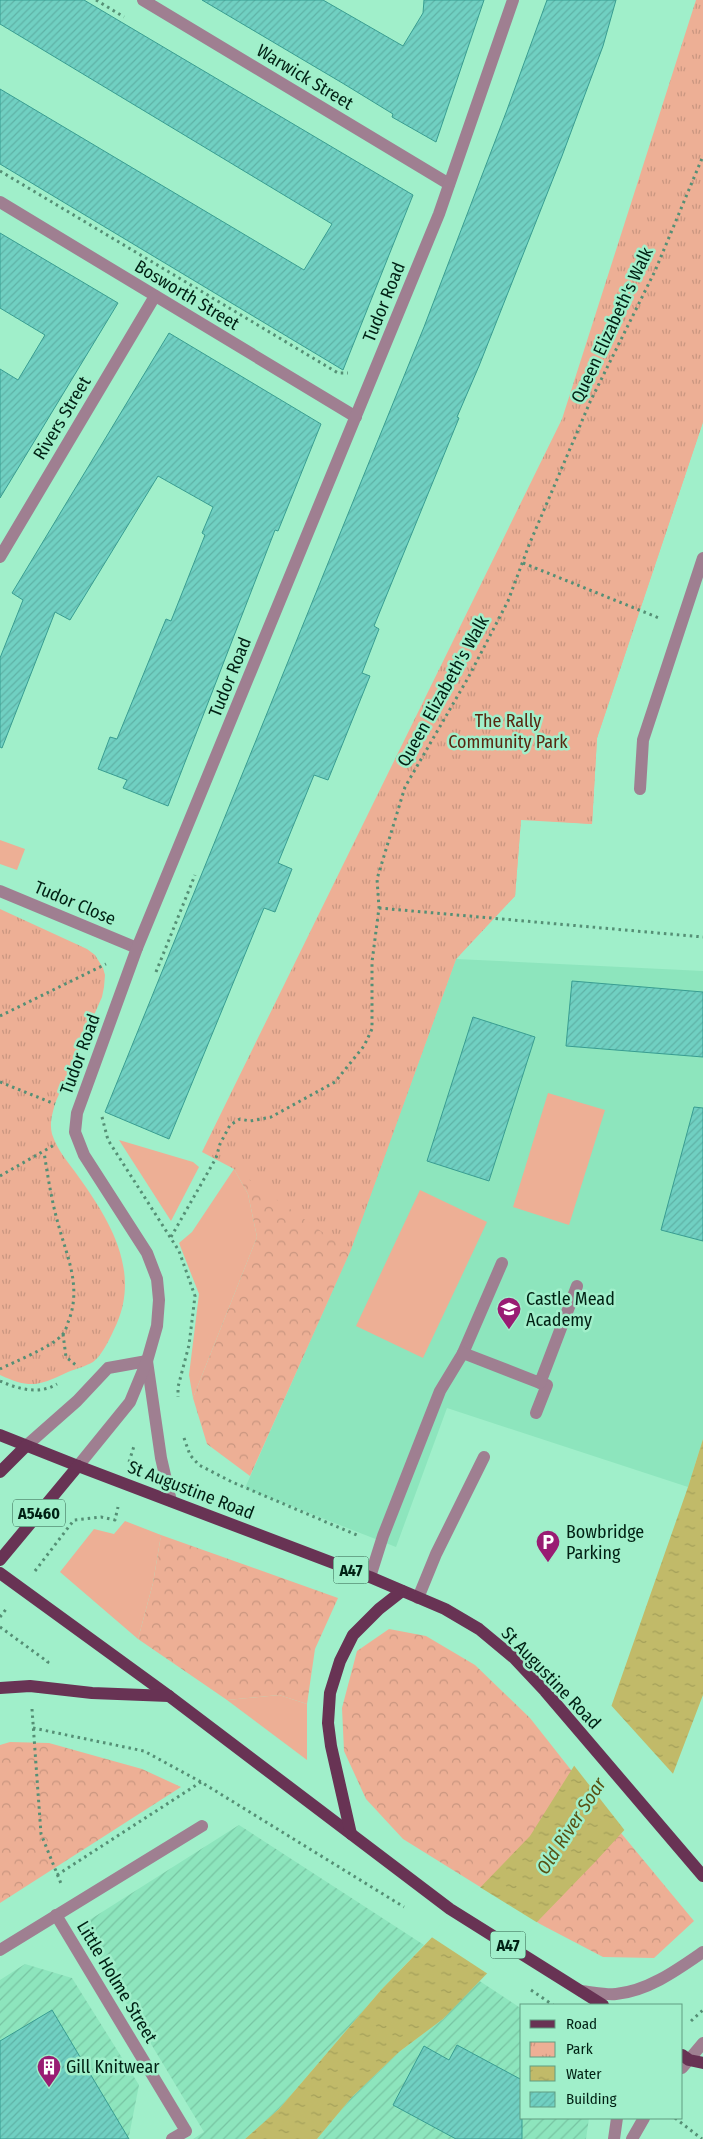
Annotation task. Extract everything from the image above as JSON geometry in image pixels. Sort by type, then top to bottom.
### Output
[{"type":"main road","name":"A47","points":[[0,1435],[78,1466]]},
{"type":"main road","points":[[0,1472],[26,1446]]},
{"type":"main road","name":"St Augustine Road","points":[[78,1466],[370,1577],[445,1609],[479,1629],[514,1658],[703,1876]]},
{"type":"main road","name":"A5460","points":[[0,1560],[78,1466]]},
{"type":"main road","name":"A47","points":[[0,1573],[169,1696],[450,1909],[601,2004]]},
{"type":"main road","points":[[351,1834],[330,1746],[328,1723],[330,1693],[340,1661],[353,1635],[364,1623],[402,1591]]},
{"type":"main road","points":[[0,1688],[30,1686],[92,1693],[169,1696]]},
{"type":"main road","points":[[684,2061],[703,2063]]},
{"type":"street","name":"Warwick Street","points":[[143,0],[449,184]]},
{"type":"street","name":"Tudor Road","points":[[78,1466],[130,1402],[147,1361],[157,1326],[159,1300],[157,1279],[147,1253],[84,1155],[75,1132],[77,1113],[137,948],[356,417],[449,184],[513,0]]},
{"type":"street","name":"Bosworth Street","points":[[0,202],[356,417]]},
{"type":"street","name":"Rivers Street","points":[[0,557],[155,296]]},
{"type":"street","points":[[640,789],[643,740],[703,558]]},
{"type":"street","name":"Tudor Close","points":[[0,891],[137,948]]},
{"type":"street","points":[[370,1577],[380,1544],[440,1391],[463,1353],[502,1263]]},
{"type":"street","points":[[540,1383],[576,1286]]},
{"type":"street","points":[[463,1353],[547,1385],[536,1413]]},
{"type":"street","name":"Tudor Road","points":[[147,1361],[161,1458],[171,1501]]},
{"type":"street","points":[[26,1446],[77,1402],[108,1368],[147,1361]]},
{"type":"street","points":[[418,1598],[436,1554],[484,1457]]},
{"type":"street","name":"Little Holme Street","points":[[0,1950],[202,1826]]},
{"type":"street","name":"Little Holme Street","points":[[56,1915],[186,2131],[172,2139]]},
{"type":"street","points":[[581,1991],[615,1994],[642,1988],[678,1969],[703,1952]]},
{"type":"street","points":[[581,1991],[590,2004]]},
{"type":"street","points":[[684,2061],[703,2043]]},
{"type":"street","points":[[614,2139],[617,2119]]},
{"type":"street","points":[[632,2139],[643,2119]]},
{"type":"path","points":[[96,0],[130,20]]},
{"type":"path","name":"Queen Elizabeth's Walk","points":[[147,1253],[171,1237],[216,1158],[220,1144],[230,1125],[240,1119],[250,1121],[271,1117],[335,1082],[364,1046],[372,1029],[372,962],[379,908],[377,879],[406,787],[468,678],[508,601],[590,402],[655,271],[703,156]]},
{"type":"path","points":[[0,171],[338,373],[347,374],[351,368]]},
{"type":"path","points":[[523,563],[680,626]]},
{"type":"path","points":[[153,979],[198,869]]},
{"type":"path","points":[[379,908],[703,937]]},
{"type":"path","points":[[0,1022],[1,1017],[137,948]]},
{"type":"path","points":[[0,1082],[77,1113]]},
{"type":"path","points":[[101,1111],[108,1140],[179,1251],[195,1296],[189,1345],[178,1387],[178,1397]]},
{"type":"path","points":[[0,1176],[44,1152],[75,1132]]},
{"type":"path","points":[[0,1369],[34,1353],[63,1334],[73,1307],[74,1285],[70,1258],[51,1192],[44,1152]]},
{"type":"path","points":[[76,1371],[80,1368]]},
{"type":"path","points":[[0,1381],[25,1390],[41,1390],[61,1382]]},
{"type":"path","points":[[0,1617],[74,1520],[101,1518],[115,1520],[123,1482],[136,1439],[180,1428],[190,1454],[199,1465],[232,1482],[380,1544]]},
{"type":"path","points":[[70,1907],[41,1834],[33,1728],[144,1751],[201,1782],[413,1912]]},
{"type":"path","points":[[57,1875],[201,1782]]},
{"type":"path","points":[[676,2119],[702,2139]]},
{"type":"shaded area","name":"Castle Mead Academy","points":[[456,959],[703,971],[703,1439],[688,1487],[447,1408],[396,1547],[245,1488],[350,1251]]},
{"type":"shaded area","points":[[239,1825],[424,1945],[381,1990],[279,2109],[245,2139],[193,2139],[204,2132],[80,1926]]},
{"type":"shaded area","points":[[25,1964],[72,1978],[139,2085],[129,2136],[124,2139],[0,2139],[0,1980]]},
{"type":"shaded area","points":[[478,1980],[520,2008],[520,2119],[589,2119],[586,2139],[317,2139],[352,2097],[399,2052],[443,2019]]},
{"type":"green space","name":"The Rally Community Park","points":[[696,0],[703,0],[703,422],[597,738],[592,824],[521,819],[515,896],[456,959],[350,1252],[234,1169],[202,1152],[562,419]]},
{"type":"green space","points":[[703,422],[597,738],[592,824],[521,820],[515,896],[456,959],[350,1252],[250,1476],[207,1444],[193,1398],[257,1237],[248,1194],[234,1169]]},
{"type":"green space","points":[[0,840],[25,849],[17,870],[0,864]]},
{"type":"green space","points":[[0,909],[87,949],[95,955],[105,975],[102,997],[56,1101],[51,1126],[57,1145],[90,1192],[118,1245],[125,1283],[123,1303],[113,1333],[97,1359],[87,1365],[34,1384],[19,1382],[0,1375]]},
{"type":"green space","points":[[548,1093],[605,1110],[569,1225],[513,1207]]},
{"type":"green space","points":[[119,1140],[193,1162],[199,1167],[171,1221]]},
{"type":"green space","points":[[234,1169],[248,1194],[257,1237],[193,1398],[189,1375],[199,1294],[179,1243],[192,1232]]},
{"type":"green space","points":[[420,1190],[487,1222],[423,1358],[356,1326]]},
{"type":"green space","points":[[125,1521],[161,1535],[153,1583],[138,1639],[60,1572],[94,1529],[114,1534]]},
{"type":"green space","points":[[161,1535],[338,1598],[315,1649],[307,1704],[279,1695],[227,1700],[138,1639],[153,1583]]},
{"type":"green space","points":[[389,1629],[426,1636],[475,1665],[530,1718],[616,1827],[694,1921],[654,1958],[603,1957],[540,1924],[403,1839],[366,1799],[344,1751],[342,1708],[357,1651]]},
{"type":"green space","points":[[279,1695],[307,1704],[307,1760],[227,1700]]},
{"type":"green space","points":[[10,1742],[49,1743],[142,1769],[181,1787],[0,1903],[0,1745]]},
{"type":"water","name":"Old River Soar","points":[[703,1439],[703,1695],[671,1779],[596,1861],[443,2019],[399,2052],[352,2097],[317,2139],[245,2139],[279,2109],[381,1990],[530,1836],[611,1707]]},
{"type":"pier","points":[[609,1703],[675,1776],[626,1832],[572,1763]]},
{"type":"pier","points":[[478,1886],[538,1923],[488,1974],[430,1936]]},
{"type":"building","points":[[0,0],[84,0],[413,195],[343,370],[0,164],[0,89],[304,270],[332,224],[0,24]]},
{"type":"building","points":[[202,0],[323,0],[403,46],[423,13],[424,0],[484,0],[436,142],[392,117],[393,114],[344,84]]},
{"type":"building","points":[[547,0],[616,0],[603,46],[562,156],[457,417],[459,418],[374,626],[379,629],[362,673],[370,676],[328,780],[314,775],[278,863],[292,869],[275,912],[264,908],[169,1139],[105,1112],[424,327]]},
{"type":"building","points":[[0,233],[118,303],[0,498],[0,369],[18,380],[45,335],[0,308]]},
{"type":"building","points":[[169,333],[321,424],[278,531],[275,530],[168,806],[123,788],[127,780],[98,769],[110,737],[117,739],[166,619],[171,621],[205,535],[202,533],[213,507],[158,476],[70,620],[55,612],[2,748],[0,747],[0,658],[23,600],[12,593]]},
{"type":"building","points":[[572,981],[703,992],[703,1057],[566,1046]]},
{"type":"building","points":[[473,1017],[535,1037],[489,1181],[427,1161]]},
{"type":"building","points":[[694,1107],[703,1108],[703,1241],[661,1230]]},
{"type":"building","name":"Gill Knitwear","points":[[52,2010],[129,2139],[0,2139],[0,2041]]},
{"type":"building","points":[[457,2045],[520,2079],[522,2139],[456,2139],[393,2105],[424,2046],[449,2060]]},
{"type":"place","name":"Castle Mead Academy","points":[[509,1330]]},
{"type":"place","name":"Bowbridge Parking","points":[[548,1563]]},
{"type":"place","name":"Gill Knitwear","points":[[49,2088]]}]
